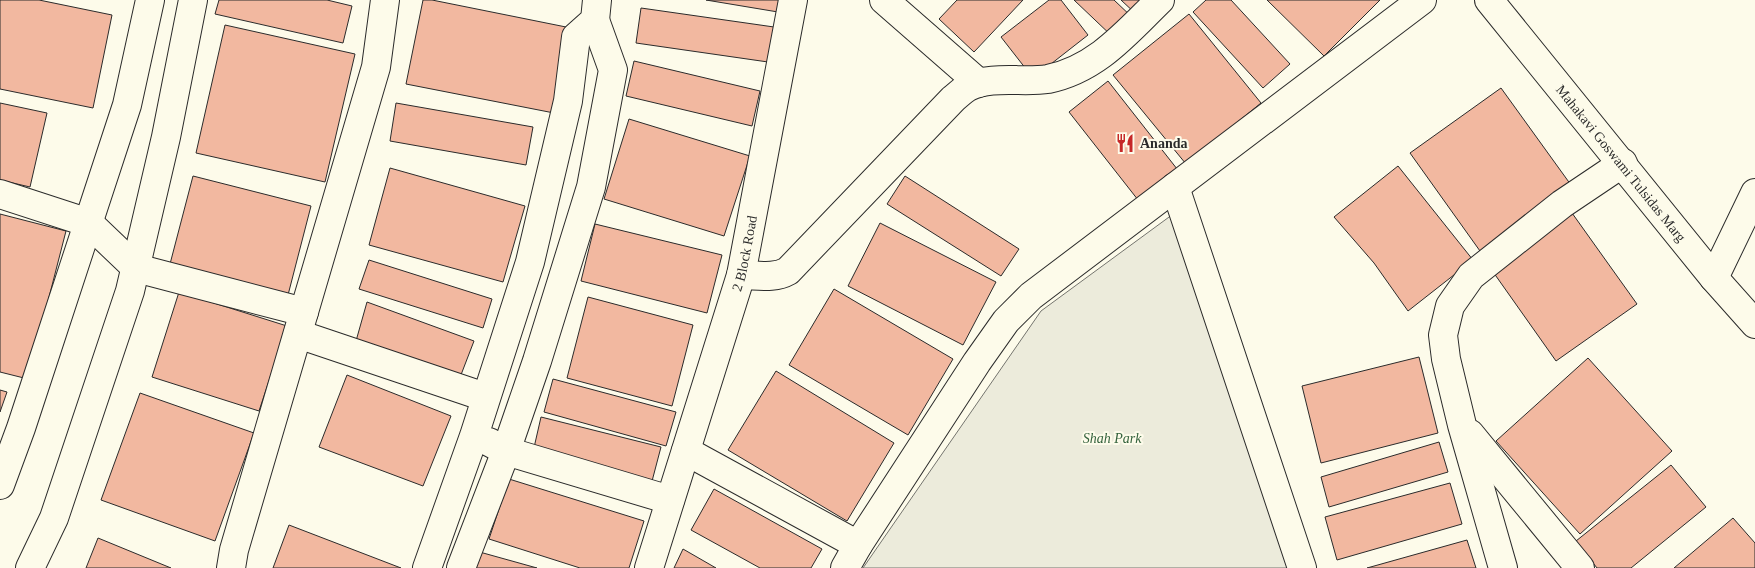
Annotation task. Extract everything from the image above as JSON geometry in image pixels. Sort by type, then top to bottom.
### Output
[{"type":"street","points":[[0,485],[127,105],[150,0]]},
{"type":"street","points":[[30,568],[54,518],[130,291],[166,137],[193,0]]},
{"type":"street","points":[[231,568],[234,550],[376,67],[385,0]]},
{"type":"street","name":"2 Block Road","points":[[649,568],[741,275],[793,0]]},
{"type":"street","points":[[884,0],[979,83]]},
{"type":"street","points":[[741,275],[772,276],[782,275],[788,271],[953,99],[966,88],[979,83],[1049,78],[1087,66],[1104,53],[1160,0]]},
{"type":"street","points":[[686,451],[852,557],[977,362],[1006,321],[1031,296],[1422,0]]},
{"type":"street","name":"Mahakavi Goswami Tulsidas Marg","points":[[1489,0],[1623,163],[1714,278],[1755,324]]},
{"type":"street","points":[[427,568],[474,436],[530,262],[568,101],[576,37],[596,10]]},
{"type":"street","points":[[461,568],[506,450],[537,361],[591,187],[613,70],[596,10]]},
{"type":"street","points":[[1503,568],[1462,425],[1446,359],[1443,336],[1450,306],[1471,276],[1562,204],[1623,163]]},
{"type":"street","points":[[1175,187],[1302,568]]},
{"type":"street","points":[[1714,278],[1755,192]]},
{"type":"street","points":[[0,194],[88,223],[136,268],[301,323],[485,397]]},
{"type":"street","points":[[1462,425],[1580,568]]},
{"type":"street","points":[[474,436],[506,450],[670,500]]},
{"type":"green space","name":"Shah Park","points":[[1180,209],[1290,568],[863,568],[1041,311]]},
{"type":"building","points":[[0,0],[39,0],[112,15],[93,108],[0,89]]},
{"type":"building","points":[[219,0],[327,0],[352,6],[343,43],[215,14]]},
{"type":"building","points":[[423,0],[432,0],[571,28],[554,113],[406,84]]},
{"type":"building","points":[[706,0],[787,0],[784,13]]},
{"type":"building","points":[[957,0],[1023,0],[974,52],[939,19]]},
{"type":"building","points":[[1049,0],[1061,0],[1088,35],[1033,78],[1001,37]]},
{"type":"building","points":[[1074,0],[1114,0],[1134,19],[1115,39]]},
{"type":"building","points":[[1121,0],[1149,0],[1136,14]]},
{"type":"building","points":[[1206,0],[1231,0],[1290,64],[1263,88],[1193,12]]},
{"type":"building","points":[[1267,0],[1380,0],[1324,56]]},
{"type":"building","points":[[641,8],[774,27],[768,62],[636,43]]},
{"type":"building","points":[[1189,14],[1261,103],[1186,164],[1113,75]]},
{"type":"building","points":[[225,25],[355,54],[325,182],[196,153]]},
{"type":"building","points":[[634,61],[760,91],[752,126],[626,96]]},
{"type":"building","name":"Ananda","points":[[1108,81],[1181,174],[1142,205],[1069,112]]},
{"type":"building","points":[[1501,88],[1571,185],[1480,251],[1410,153]]},
{"type":"building","points":[[0,103],[47,113],[30,187],[0,180]]},
{"type":"building","points":[[396,103],[533,127],[526,165],[390,141]]},
{"type":"building","points":[[629,119],[750,156],[724,236],[604,199]]},
{"type":"building","points":[[1398,166],[1473,260],[1408,311],[1374,263],[1334,217]]},
{"type":"building","points":[[390,168],[525,206],[503,282],[369,245]]},
{"type":"building","points":[[193,176],[311,206],[288,295],[170,264]]},
{"type":"building","points":[[905,176],[1019,249],[1001,276],[887,204]]},
{"type":"building","points":[[1572,213],[1637,304],[1556,361],[1491,269]]},
{"type":"building","points":[[0,214],[66,231],[28,379],[0,372]]},
{"type":"building","points":[[880,223],[996,282],[963,345],[848,286]]},
{"type":"building","points":[[595,224],[722,255],[707,313],[581,281]]},
{"type":"building","points":[[369,260],[492,299],[483,328],[359,289]]},
{"type":"building","points":[[834,289],[953,359],[908,435],[789,365]]},
{"type":"building","points":[[179,292],[287,326],[259,411],[152,377]]},
{"type":"building","points":[[588,297],[693,325],[672,406],[567,378]]},
{"type":"building","points":[[367,302],[474,341],[459,380],[356,341]]},
{"type":"building","points":[[1419,357],[1438,433],[1321,463],[1302,386]]},
{"type":"building","points":[[1588,358],[1672,451],[1580,534],[1496,441]]},
{"type":"building","points":[[776,371],[894,443],[847,521],[728,450]]},
{"type":"building","points":[[347,375],[451,416],[423,486],[319,447]]},
{"type":"building","points":[[553,379],[676,412],[666,446],[544,412]]},
{"type":"building","points":[[0,390],[7,392],[0,412]]},
{"type":"building","points":[[140,393],[254,433],[215,541],[101,500]]},
{"type":"building","points":[[541,417],[661,447],[651,485],[533,452]]},
{"type":"building","points":[[1439,442],[1448,472],[1329,507],[1321,477]]},
{"type":"building","points":[[1671,465],[1706,507],[1631,568],[1597,568],[1576,541]]},
{"type":"building","points":[[509,479],[644,521],[629,568],[580,568],[489,539]]},
{"type":"building","points":[[1450,483],[1462,524],[1337,560],[1325,517]]},
{"type":"building","points":[[714,489],[822,549],[811,568],[760,568],[691,530]]},
{"type":"building","points":[[1733,518],[1755,543],[1755,568],[1674,568]]},
{"type":"building","points":[[289,525],[401,568],[273,568]]},
{"type":"building","points":[[98,538],[171,568],[86,568]]},
{"type":"building","points":[[1467,540],[1476,568],[1367,568]]},
{"type":"building","points":[[683,549],[716,568],[674,568]]},
{"type":"building","points":[[476,551],[537,568],[471,568]]},
{"type":"place","name":"Ananda","points":[[1125,143]]}]
